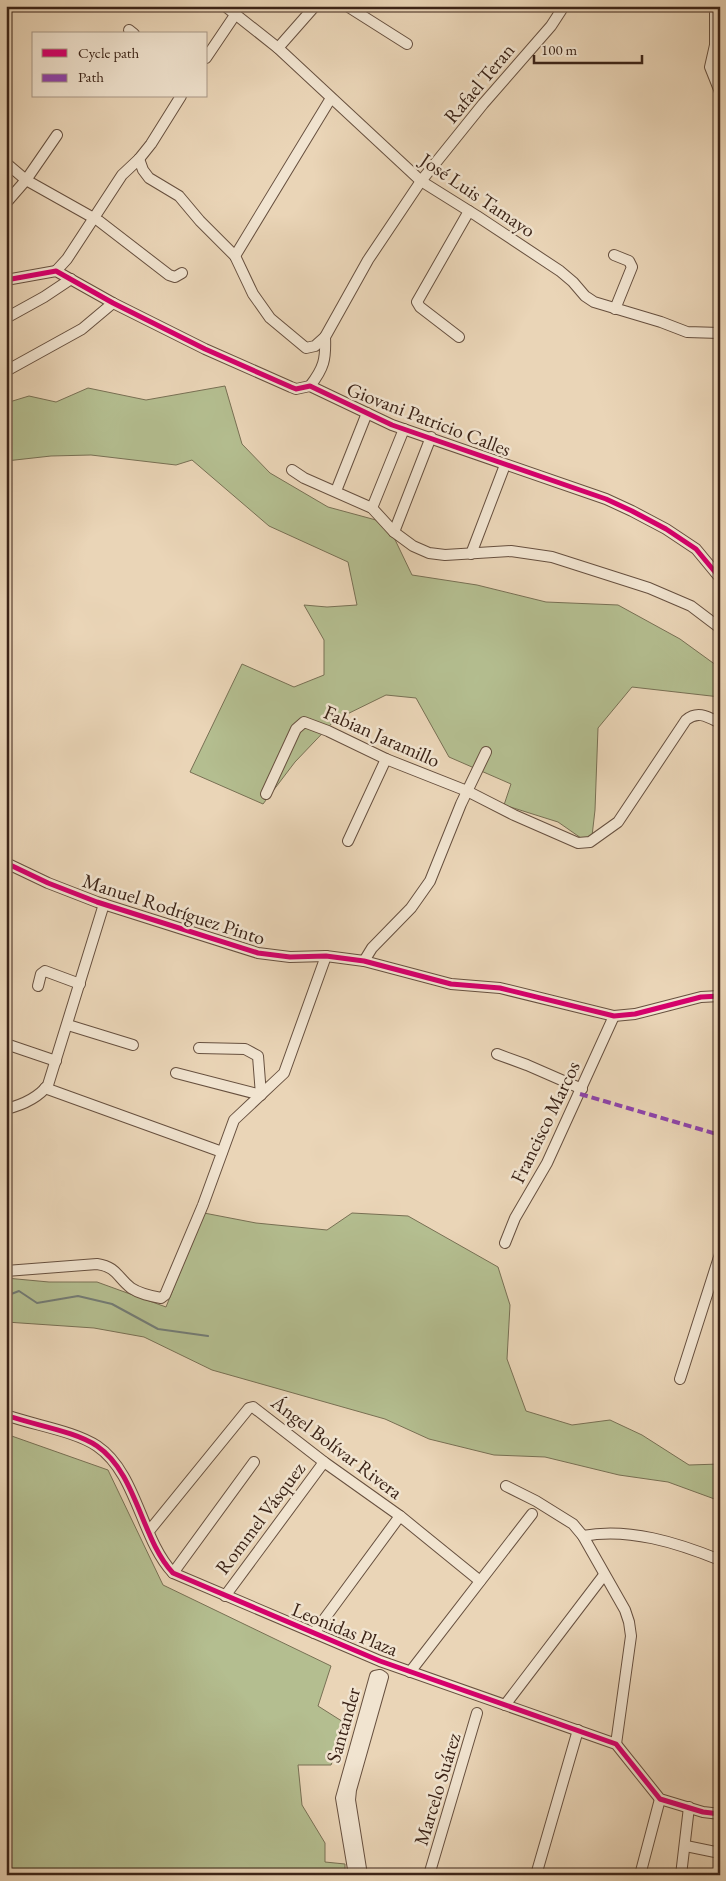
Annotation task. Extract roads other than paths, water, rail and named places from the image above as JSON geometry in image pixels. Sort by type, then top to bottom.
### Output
[{"type":"street","name":"José Luis Tamayo","points":[[225,6],[278,48],[421,181],[560,271],[590,299],[687,332],[720,333]]},
{"type":"street","points":[[278,48],[315,6]]},
{"type":"street","points":[[347,6],[407,44]]},
{"type":"street","name":"Rafael Teran","points":[[326,337],[368,260],[421,181],[483,104],[551,26],[564,6]]},
{"type":"street","points":[[715,6],[716,45],[710,67],[720,92]]},
{"type":"street","points":[[208,55],[235,14]]},
{"type":"street","points":[[6,280],[56,271],[67,259],[94,220],[122,175],[151,144],[180,98]]},
{"type":"street","points":[[235,256],[331,98]]},
{"type":"street","points":[[6,203],[26,180],[57,135]]},
{"type":"street","points":[[139,159],[143,170],[149,178],[179,196],[200,222],[235,256],[253,294],[270,318],[306,348],[325,359]]},
{"type":"street","points":[[6,163],[26,180],[94,220],[99,221],[169,275],[174,277],[182,273]]},
{"type":"street","points":[[459,336],[420,307],[417,302],[469,211]]},
{"type":"street","points":[[614,255],[629,261],[632,267],[615,309]]},
{"type":"street","name":"Giovani Patricio Calles","points":[[56,271],[113,303],[205,349],[291,387],[296,389],[310,386],[404,429],[431,437],[505,466],[606,499],[666,529],[696,549],[720,578]]},
{"type":"street","points":[[6,318],[44,297],[71,279]]},
{"type":"street","points":[[6,371],[82,329],[113,303]]},
{"type":"street","points":[[306,348],[315,346],[326,337]]},
{"type":"street","points":[[310,386],[318,376],[325,359],[326,337]]},
{"type":"street","points":[[336,491],[366,413]]},
{"type":"street","points":[[372,508],[404,429]]},
{"type":"street","points":[[394,532],[431,437]]},
{"type":"street","points":[[471,554],[505,466]]},
{"type":"street","points":[[292,470],[304,478],[372,508],[394,532],[413,546],[429,553],[446,555],[512,551],[552,557],[648,588],[691,606],[720,628]]},
{"type":"street","name":"Fabian Jaramillo","points":[[266,794],[296,729],[304,722],[467,791],[514,815],[578,842],[590,842],[618,822],[686,720],[692,715],[701,714],[720,723]]},
{"type":"street","points":[[364,961],[372,948],[411,908],[426,888],[467,791],[486,752]]},
{"type":"street","points":[[348,841],[386,758]]},
{"type":"street","name":"Manuel Rodríguez Pinto","points":[[6,863],[48,883],[104,904],[258,953],[290,957],[326,956],[364,961],[451,984],[500,988],[614,1016],[635,1014],[701,997],[720,996]]},
{"type":"street","points":[[6,1109],[29,1100],[40,1094],[45,1088],[68,1025],[104,904]]},
{"type":"street","points":[[6,1271],[74,1264],[105,1265],[118,1273],[129,1286],[140,1293],[161,1298],[165,1296],[203,1205],[234,1120],[284,1072],[326,956]]},
{"type":"street","points":[[38,986],[41,974],[46,971],[80,984]]},
{"type":"street","name":"Francisco Marcos","points":[[505,1243],[515,1218],[547,1163],[614,1016]]},
{"type":"street","points":[[68,1025],[133,1045]]},
{"type":"street","points":[[6,1044],[56,1061]]},
{"type":"street","points":[[199,1048],[245,1050],[258,1056],[261,1095]]},
{"type":"street","points":[[497,1054],[582,1089]]},
{"type":"street","points":[[176,1073],[261,1095]]},
{"type":"street","points":[[45,1088],[222,1152]]},
{"type":"street","points":[[680,1379],[720,1254]]},
{"type":"street","name":"Ángel Bolívar Rivera","points":[[150,1531],[251,1407],[256,1408],[324,1462],[400,1516],[480,1581]]},
{"type":"street","points":[[6,1415],[73,1436],[97,1446],[117,1464],[150,1531],[158,1554],[173,1574],[254,1462]]},
{"type":"street","name":"Rommel Vásquez","points":[[225,1596],[324,1462]]},
{"type":"street","points":[[506,1486],[536,1500],[573,1524],[583,1536],[624,1610],[629,1622],[631,1636],[616,1744],[660,1799],[720,1814]]},
{"type":"street","points":[[410,1672],[532,1514]]},
{"type":"street","points":[[314,1633],[400,1516]]},
{"type":"street","points":[[583,1536],[599,1533],[656,1539],[698,1551],[720,1560]]},
{"type":"street","name":"Leonidas Plaza","points":[[173,1574],[380,1661],[616,1744]]},
{"type":"street","points":[[505,1705],[604,1575]]},
{"type":"street","name":"Santander","points":[[354,1875],[341,1798],[375,1676],[380,1675],[383,1677],[350,1790],[362,1875]]},
{"type":"street","name":"Marcelo Suárez","points":[[429,1875],[477,1713]]},
{"type":"street","points":[[536,1875],[578,1730]]},
{"type":"street","points":[[640,1875],[660,1799]]},
{"type":"street","points":[[681,1875],[686,1846],[689,1807]]},
{"type":"street","points":[[686,1846],[720,1854]]},
{"type":"waterway","points":[[6,1296],[19,1291],[37,1303],[78,1296],[112,1304],[158,1329],[208,1336]]}]
